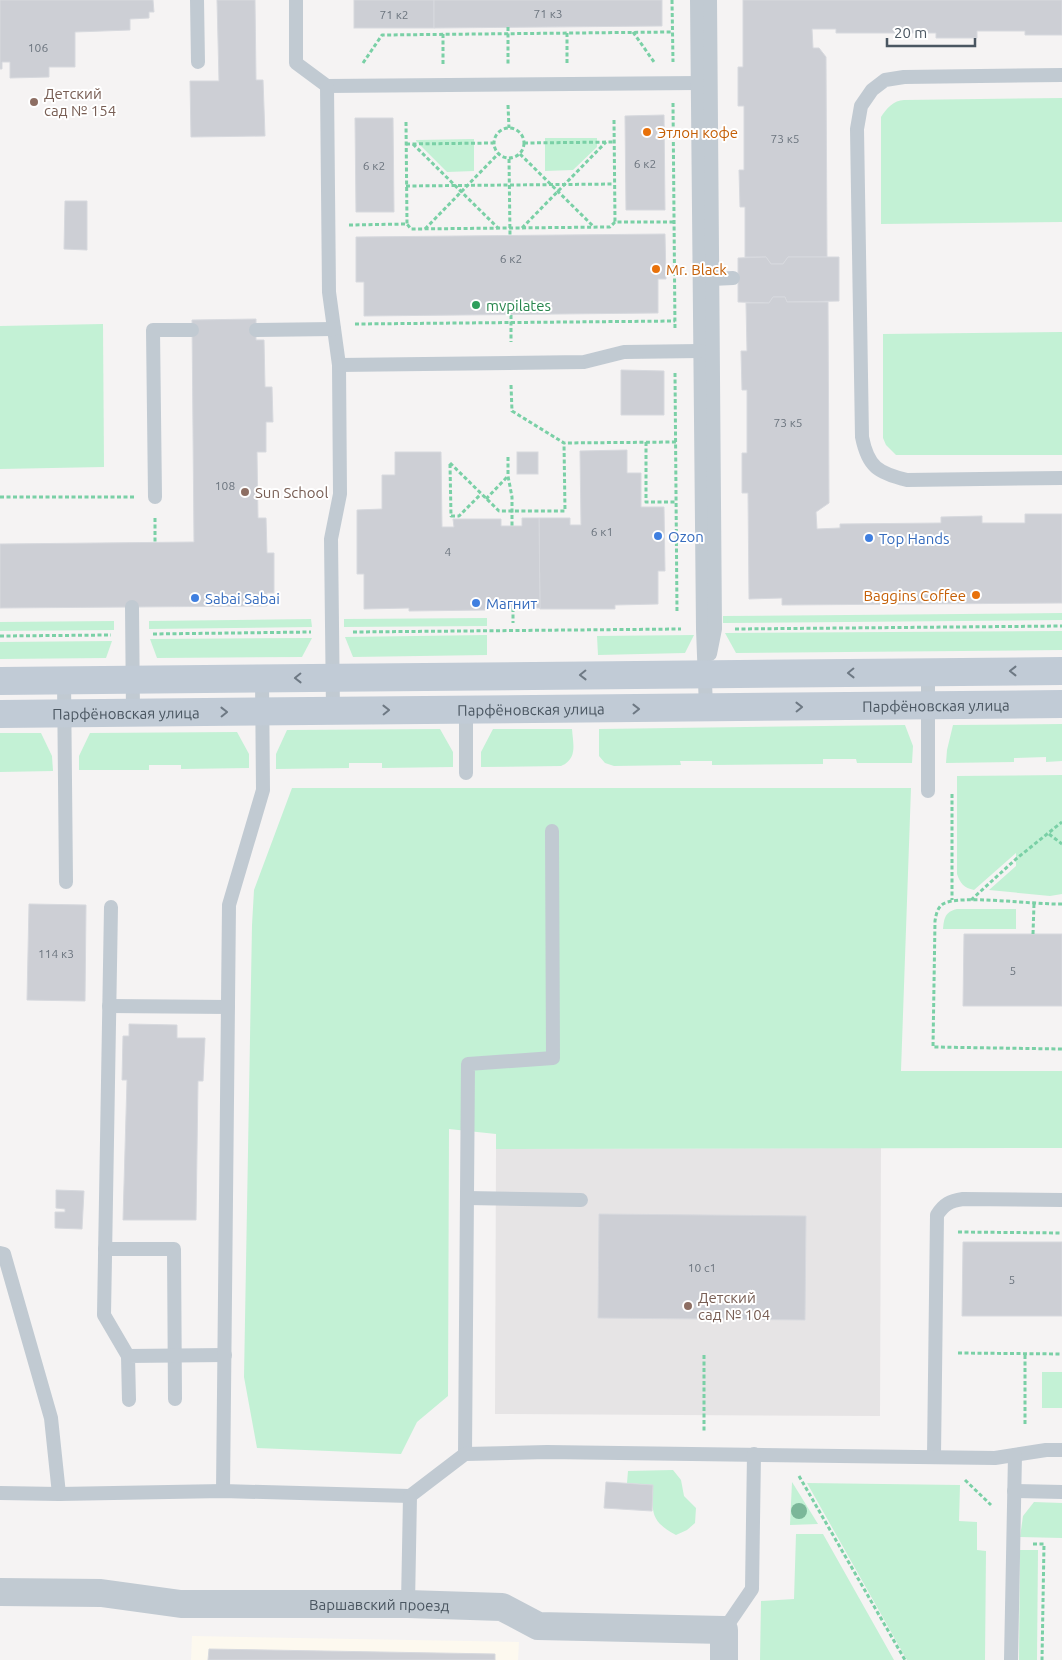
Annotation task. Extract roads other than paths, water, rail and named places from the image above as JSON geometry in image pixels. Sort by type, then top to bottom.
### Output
[{"type":"street","points":[[0,681],[1062,671]]},
{"type":"street","name":"Парфёновская улица","points":[[0,714],[1062,704]]},
{"type":"street","name":"Варшавский проезд","points":[[0,1592],[101,1594],[181,1604],[408,1604],[502,1607],[538,1626],[724,1630]]},
{"type":"street","points":[[724,1630],[724,1660]]},
{"type":"lane","points":[[197,0],[198,62]]},
{"type":"lane","points":[[296,0],[296,63],[327,86],[698,83]]},
{"type":"lane","points":[[696,0],[700,351],[709,629]]},
{"type":"lane","points":[[706,708],[709,629],[712,278],[710,0]]},
{"type":"lane","points":[[1062,75],[904,77],[885,80],[872,90],[861,106],[857,129],[862,437],[865,454],[876,468],[889,476],[907,480],[1062,478]]},
{"type":"lane","points":[[327,86],[329,292],[339,364],[340,494],[331,539],[333,711]]},
{"type":"lane","points":[[712,278],[733,278]]},
{"type":"lane","points":[[256,330],[334,329]]},
{"type":"lane","points":[[155,497],[153,330],[192,330]]},
{"type":"lane","points":[[339,364],[584,362],[624,352],[700,351]]},
{"type":"lane","points":[[132,607],[133,713]]},
{"type":"lane","points":[[928,672],[928,792]]},
{"type":"lane","points":[[223,1491],[229,905],[263,790],[262,678]]},
{"type":"lane","points":[[64,680],[66,882]]},
{"type":"lane","points":[[466,710],[466,773]]},
{"type":"lane","points":[[465,1454],[468,1064],[553,1058],[552,831]]},
{"type":"lane","points":[[111,906],[104,1315],[128,1356],[129,1400]]},
{"type":"lane","points":[[109,1006],[228,1007]]},
{"type":"lane","points":[[467,1198],[581,1200]]},
{"type":"lane","points":[[934,1456],[937,1215],[942,1207],[951,1201],[963,1198],[1062,1200]]},
{"type":"lane","points":[[106,1249],[174,1249],[174,1399]]},
{"type":"lane","points":[[0,1253],[4,1254],[52,1418],[59,1494]]},
{"type":"lane","points":[[128,1356],[225,1356]]},
{"type":"lane","points":[[0,1493],[59,1494],[223,1491],[410,1496],[465,1454],[547,1452],[995,1458],[1046,1450],[1062,1450]]},
{"type":"lane","points":[[724,1630],[752,1589],[754,1454]]},
{"type":"lane","points":[[1011,1660],[1015,1455]]},
{"type":"lane","points":[[1014,1491],[1062,1492]]},
{"type":"lane","points":[[408,1604],[410,1496]]},
{"type":"place","name":"Детский сад № 154","points":[[34,102]]},
{"type":"place","name":"Этлон кофе","points":[[647,132]]},
{"type":"place","name":"Mr. Black","points":[[656,269]]},
{"type":"place","name":"mvpilates","points":[[476,305]]},
{"type":"place","name":"Sun School","points":[[245,492]]},
{"type":"place","name":"Ozon","points":[[658,536]]},
{"type":"place","name":"Top Hands","points":[[869,538]]},
{"type":"place","name":"Baggins Coffee","points":[[976,595]]},
{"type":"place","name":"Sabai Sabai","points":[[195,598]]},
{"type":"place","name":"Магнит","points":[[476,603]]},
{"type":"place","name":"Детский сад № 104","points":[[688,1306]]}]
